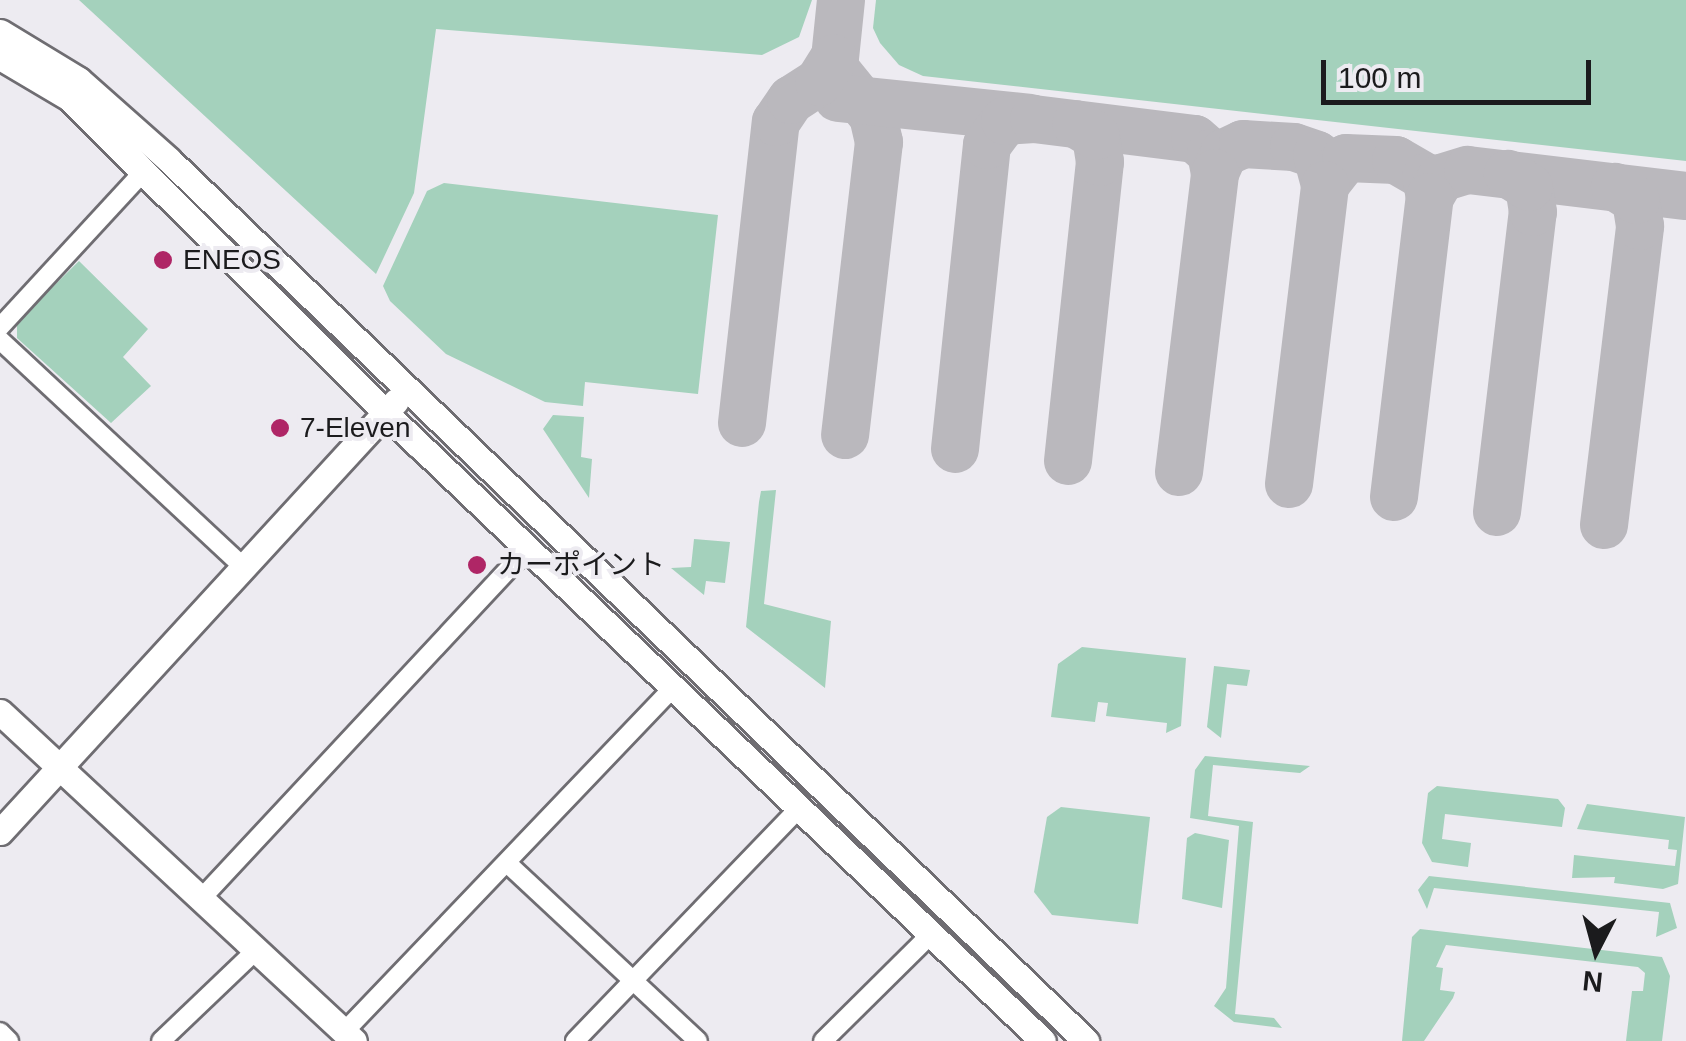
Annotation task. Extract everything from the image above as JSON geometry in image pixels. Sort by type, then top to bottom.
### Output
[{"type":"street","points":[[0,32],[79,80],[1086,1041]]},
{"type":"street","points":[[0,57],[70,98],[142,174],[387,413],[1042,1041]]},
{"type":"street","points":[[0,327],[142,174]]},
{"type":"street","points":[[0,340],[242,566]]},
{"type":"street","points":[[0,832],[61,771],[242,566],[406,390]]},
{"type":"street","points":[[199,901],[528,548]]},
{"type":"street","points":[[0,712],[199,901],[349,1036],[673,688]]},
{"type":"street","points":[[575,1041],[799,808]]},
{"type":"street","points":[[507,863],[698,1041]]},
{"type":"street","points":[[823,1041],[930,934]]},
{"type":"street","points":[[161,1041],[254,952]]},
{"type":"street","points":[[0,1032],[9,1041]]},
{"type":"green space","points":[[79,0],[812,0],[799,37],[762,55],[436,29],[414,193],[376,274]]},
{"type":"green space","points":[[876,0],[1686,0],[1686,161],[923,76],[899,65],[880,43],[873,28]]},
{"type":"green space","points":[[444,183],[718,215],[698,394],[585,382],[583,406],[545,402],[446,354],[390,301],[383,286],[427,191]]},
{"type":"green space","points":[[79,261],[148,329],[123,357],[151,386],[111,423],[17,338],[17,322]]},
{"type":"green space","points":[[553,415],[584,417],[581,457],[592,459],[589,498],[543,429]]},
{"type":"green space","points":[[776,490],[764,604],[831,621],[825,688],[746,627],[761,491]]},
{"type":"green space","points":[[694,539],[730,542],[725,583],[706,581],[704,595],[671,568],[691,567]]},
{"type":"green space","points":[[1082,647],[1186,658],[1181,726],[1166,733],[1167,723],[1106,716],[1108,703],[1098,702],[1095,722],[1051,717],[1058,664]]},
{"type":"green space","points":[[1214,666],[1250,670],[1247,686],[1227,684],[1221,738],[1207,727]]},
{"type":"green space","points":[[1205,756],[1310,766],[1300,773],[1213,765],[1208,816],[1253,822],[1235,1014],[1274,1018],[1282,1028],[1234,1022],[1214,1006],[1226,988],[1239,826],[1190,818],[1195,770]]},
{"type":"green space","points":[[1437,786],[1558,799],[1565,808],[1562,827],[1445,814],[1442,839],[1471,843],[1468,867],[1432,862],[1422,843],[1428,793]]},
{"type":"green space","points":[[1587,804],[1685,817],[1678,884],[1663,889],[1614,883],[1615,877],[1572,878],[1574,855],[1675,866],[1677,850],[1668,849],[1669,840],[1577,829]]},
{"type":"green space","points":[[1061,807],[1150,817],[1138,924],[1052,915],[1034,892],[1047,817]]},
{"type":"green space","points":[[1195,833],[1229,840],[1222,908],[1182,899],[1187,838]]},
{"type":"green space","points":[[1429,876],[1670,903],[1677,928],[1656,937],[1659,912],[1434,888],[1427,909],[1418,890]]},
{"type":"green space","points":[[1420,929],[1662,957],[1670,976],[1662,1041],[1626,1041],[1632,991],[1643,991],[1645,973],[1638,967],[1446,945],[1436,967],[1443,968],[1440,990],[1455,992],[1453,998],[1424,1041],[1402,1041],[1412,937]]},
{"type":"taxiway","points":[[841,0],[834,68],[873,116],[879,142],[845,435]]},
{"type":"taxiway","points":[[742,423],[776,122],[791,100],[819,82],[834,58]]},
{"type":"taxiway","points":[[838,98],[1030,118]]},
{"type":"taxiway","points":[[955,449],[987,145],[1005,121],[1034,119],[1195,139],[1211,153],[1215,173],[1224,153],[1243,144],[1294,147],[1317,155],[1325,185],[1346,158],[1396,160],[1426,177],[1430,197],[1441,178],[1468,170],[1686,196]]},
{"type":"taxiway","points":[[1068,461],[1100,162],[1096,136],[1076,124]]},
{"type":"taxiway","points":[[1179,472],[1215,173]]},
{"type":"taxiway","points":[[1497,512],[1533,212],[1529,187],[1508,174]]},
{"type":"taxiway","points":[[1289,484],[1325,185]]},
{"type":"taxiway","points":[[1604,525],[1640,226],[1636,200],[1615,187]]},
{"type":"taxiway","points":[[1394,497],[1430,197]]},
{"type":"place","name":"ENEOS","points":[[163,260]]},
{"type":"place","name":"7-Eleven","points":[[280,428]]},
{"type":"place","name":"カーポイント","points":[[477,565]]}]
